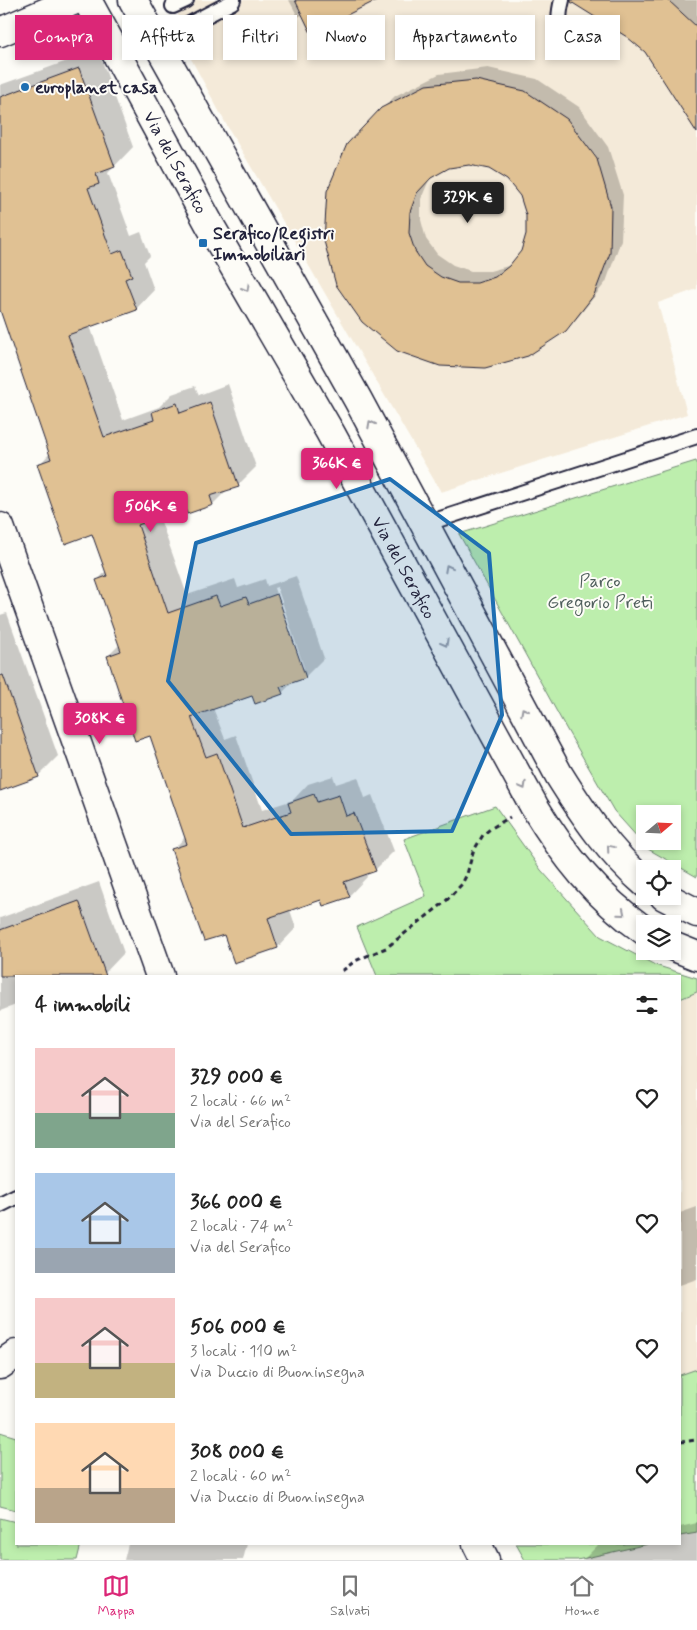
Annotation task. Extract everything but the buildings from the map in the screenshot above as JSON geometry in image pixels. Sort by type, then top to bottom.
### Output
[{"type":"street","points":[[0,32],[75,0]]},
{"type":"street","name":"Via del Serafico","points":[[87,0],[211,227],[335,441],[534,806],[551,834],[578,870],[608,901],[636,924]]},
{"type":"street","points":[[133,0],[316,323],[543,746],[576,802],[612,851],[636,874]]},
{"type":"street","points":[[0,527],[160,975]]},
{"type":"street","points":[[681,905],[697,913]]},
{"type":"street","points":[[681,950],[697,956]]},
{"type":"street","points":[[0,1365],[15,1355]]},
{"type":"street","points":[[478,1545],[485,1560]]},
{"type":"lane","points":[[206,15],[234,0]]},
{"type":"lane","points":[[559,15],[562,0]]},
{"type":"lane","points":[[425,524],[697,436]]},
{"type":"lane","points":[[0,1206],[15,1198]]},
{"type":"path","points":[[342,971],[355,961],[386,948],[445,902],[462,884],[473,852],[482,835],[512,816]]},
{"type":"path","points":[[681,1442],[697,1440]]},
{"type":"highlighted area","points":[[390,479],[489,553],[502,715],[452,831],[291,834],[168,681],[196,543]]},
{"type":"shaded area","points":[[170,0],[697,0],[697,289],[658,303],[687,414],[441,492],[226,124],[192,60],[213,60],[213,15],[178,15]]},
{"type":"shaded area","points":[[697,992],[697,1369],[681,1375],[681,1000]]},
{"type":"green space","name":"Parco Gregorio Preti","points":[[696,461],[697,877],[681,868],[681,860],[667,860],[650,850],[681,850],[681,805],[636,805],[636,836],[614,811],[459,534]]},
{"type":"green space","points":[[495,806],[541,870],[600,936],[636,955],[636,960],[646,960],[655,965],[697,978],[697,992],[681,999],[681,975],[377,975],[357,927],[426,896],[404,839]]},
{"type":"green space","points":[[697,1369],[697,1533],[681,1536],[681,1375]]},
{"type":"green space","points":[[0,1432],[15,1437],[15,1510],[0,1506]]},
{"type":"green space","points":[[0,1518],[15,1522],[15,1545],[81,1545],[77,1560],[0,1560]]},
{"type":"green space","points":[[517,1545],[644,1545],[577,1560],[525,1560]]},
{"type":"place","name":"europlanet casa","points":[[25,87]]},
{"type":"place","name":"Serafico/Registri Immobiliari","points":[[203,243]]}]
